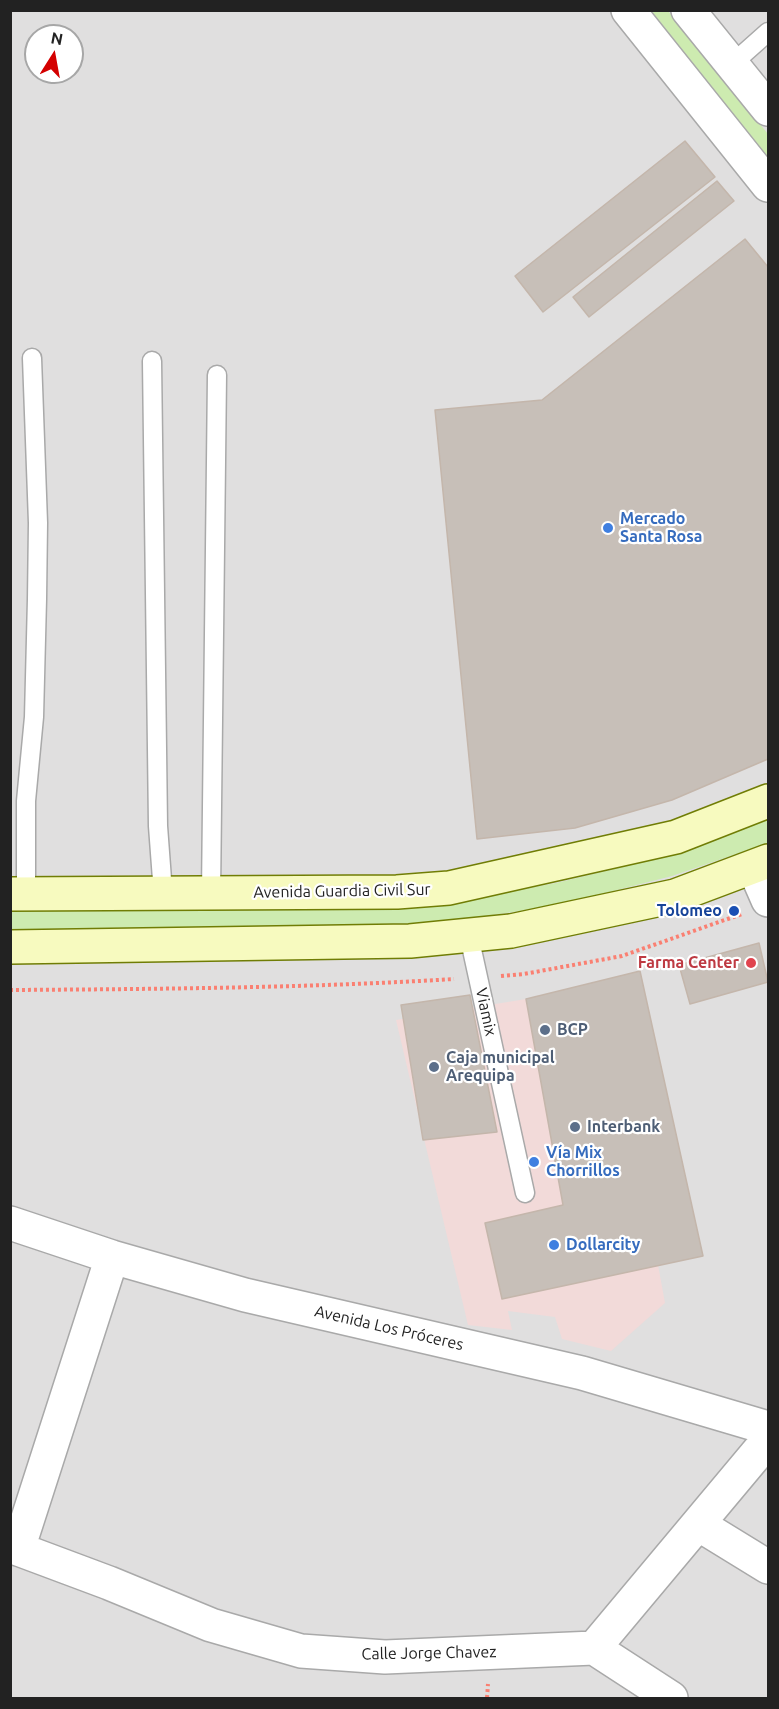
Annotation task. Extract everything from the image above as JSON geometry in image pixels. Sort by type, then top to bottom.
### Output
[{"type":"main road","name":"Avenida Guardia Civil Sur","points":[[18,894],[397,892],[449,888],[676,837],[768,801]]},
{"type":"main road","points":[[10,947],[398,942],[469,936],[511,930],[675,896],[761,865]]},
{"type":"street","points":[[628,10],[768,185]]},
{"type":"street","points":[[688,10],[768,109]]},
{"type":"street","points":[[761,865],[768,900]]},
{"type":"street","name":"Avenida Los Próceres","points":[[10,1223],[112,1257],[245,1295],[582,1373],[768,1428]]},
{"type":"street","points":[[14,1547],[112,1257]]},
{"type":"street","points":[[671,1698],[594,1648],[768,1440]]},
{"type":"street","points":[[698,1524],[768,1567]]},
{"type":"street","name":"Calle Jorge Chavez","points":[[14,1547],[211,1625],[301,1651],[385,1657],[594,1648]]},
{"type":"lane","points":[[732,64],[768,32]]},
{"type":"lane","points":[[18,894],[18,797],[34,717],[38,577],[32,357]]},
{"type":"lane","points":[[152,361],[158,826],[163,893]]},
{"type":"lane","points":[[210,893],[217,375]]},
{"type":"lane","name":"Viamix","points":[[469,936],[525,1193]]},
{"type":"shaded area","points":[[11,11],[768,11],[768,1698],[11,1698]]},
{"type":"shaded area","name":"Vía Mix Chorrillos","points":[[607,986],[665,1303],[611,1351],[562,1339],[555,1317],[508,1311],[512,1330],[468,1325],[396,1020]]},
{"type":"green space","points":[[644,11],[668,11],[768,134],[768,164]]},
{"type":"green space","points":[[768,819],[768,843],[672,876],[554,906],[438,923],[11,930],[10,907],[441,904],[556,883],[655,859]]},
{"type":"building","points":[[685,141],[715,177],[543,312],[515,276]]},
{"type":"building","points":[[717,181],[734,201],[589,317],[573,297]]},
{"type":"building","name":"Mercado Santa Rosa","points":[[745,239],[768,267],[768,759],[672,800],[575,828],[477,839],[435,410],[542,400]]},
{"type":"building","points":[[759,943],[768,982],[690,1004],[679,965]]},
{"type":"building","points":[[640,971],[703,1256],[502,1299],[485,1223],[563,1205],[526,999]]},
{"type":"building","points":[[470,995],[497,1132],[423,1140],[401,1005]]},
{"type":"place","name":"Mercado Santa Rosa","points":[[608,528]]},
{"type":"place","name":"Tolomeo","points":[[734,911]]},
{"type":"place","name":"Farma Center","points":[[751,963]]},
{"type":"place","name":"BCP","points":[[545,1030]]},
{"type":"place","name":"Caja municipal Arequipa","points":[[434,1067]]},
{"type":"place","name":"Interbank","points":[[575,1127]]},
{"type":"place","name":"Vía Mix Chorrillos","points":[[534,1162]]},
{"type":"place","name":"Dollarcity","points":[[554,1245]]}]
